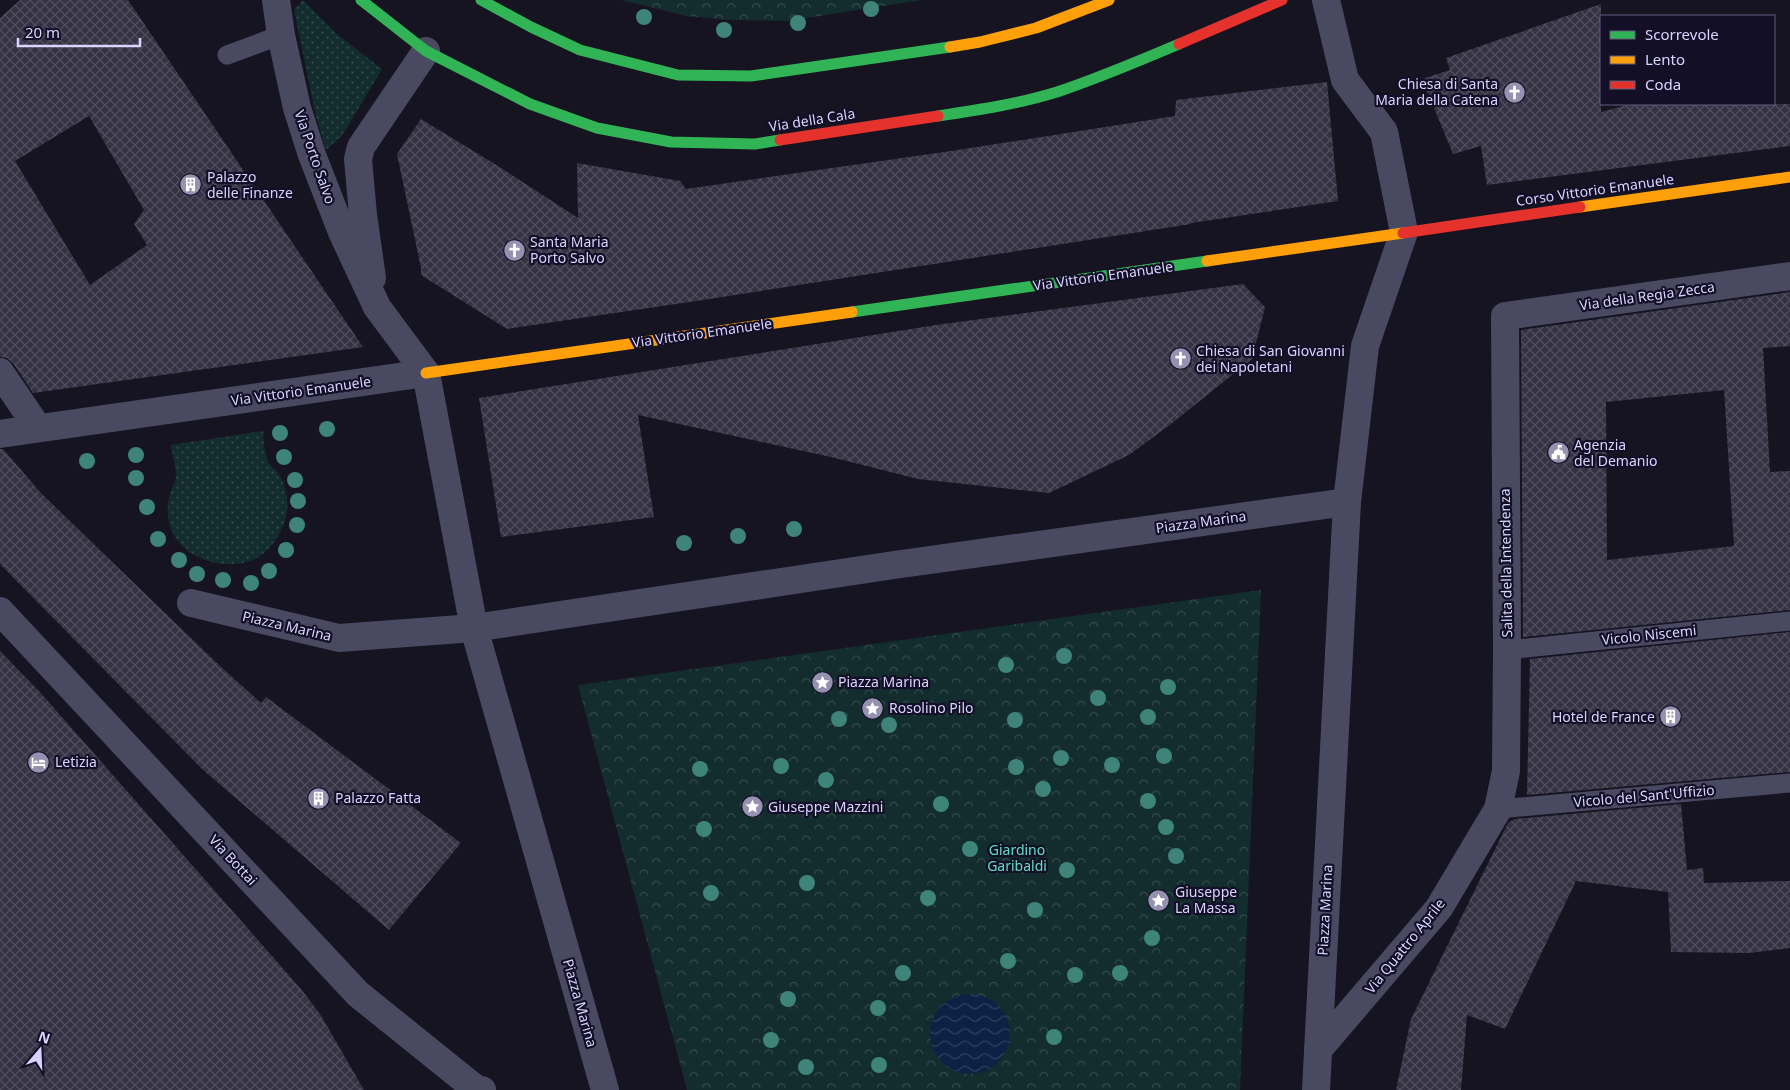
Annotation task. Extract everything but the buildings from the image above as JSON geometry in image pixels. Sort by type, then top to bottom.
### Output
[{"type":"main road","name":"Via della Cala","points":[[361,0],[426,51],[530,104],[597,128],[671,142],[755,144],[993,108],[1056,92],[1128,66],[1282,0]]},
{"type":"main road","points":[[481,0],[531,27],[580,50],[678,75],[751,76],[980,42],[1036,28],[1109,0]]},
{"type":"main road","name":"Corso Vittorio Emanuele","points":[[1404,232],[1790,177]]},
{"type":"main road","name":"Via Vittorio Emanuele","points":[[426,373],[1404,232]]},
{"type":"street","name":"Via Porto Salvo","points":[[276,0],[281,35],[298,108],[312,155],[342,232],[377,307],[426,373]]},
{"type":"street","points":[[1326,0],[1345,80],[1384,132],[1404,232],[1365,346],[1347,502]]},
{"type":"street","name":"Via Porto Salvo","points":[[377,307],[363,215],[358,159],[361,147],[426,51]]},
{"type":"street","name":"Via della Regia Zecca","points":[[1505,316],[1790,276]]},
{"type":"street","name":"Salita della Intendenza","points":[[1498,810],[1506,771],[1505,316]]},
{"type":"street","points":[[0,372],[38,428]]},
{"type":"street","name":"Via Vittorio Emanuele","points":[[0,434],[426,373]]},
{"type":"street","name":"Piazza Marina","points":[[426,373],[474,628],[605,1090]]},
{"type":"street","name":"Piazza Marina","points":[[190,603],[339,638],[474,628],[885,566],[1347,502],[1316,1090]]},
{"type":"street","name":"Via Bottai","points":[[0,611],[358,994],[476,1089],[482,1090]]},
{"type":"street","name":"Via Quattro Aprile","points":[[1318,1050],[1438,908],[1498,810]]},
{"type":"lane","points":[[227,55],[281,35]]},
{"type":"lane","name":"Vicolo Niscemi","points":[[1507,650],[1790,621]]},
{"type":"lane","name":"Vicolo del Sant'Uffizio","points":[[1498,810],[1790,783]]},
{"type":"green space","points":[[303,0],[337,34],[382,69],[342,136],[326,150],[316,117],[294,10]]},
{"type":"green space","points":[[621,0],[922,0],[788,21],[729,20],[686,16]]},
{"type":"green space","points":[[263,431],[267,458],[281,478],[287,496],[287,515],[280,532],[265,552],[255,559],[244,563],[220,564],[196,556],[178,541],[169,521],[169,500],[176,476],[171,445]]},
{"type":"green space","name":"Giardino Garibaldi","points":[[1261,590],[1240,1090],[687,1090],[578,685]]},
{"type":"water","points":[[962,994],[978,994],[999,1005],[1010,1026],[1010,1042],[999,1063],[978,1074],[962,1074],[948,1068],[936,1056],[930,1042],[930,1026],[936,1012],[948,1000]]},
{"type":"traffic: fast","points":[[361,0],[426,51],[530,104],[597,128],[671,142],[755,144],[780,140]]},
{"type":"traffic: fast","points":[[481,0],[531,27],[580,50],[678,75],[751,76],[950,47]]},
{"type":"traffic: fast","points":[[938,116],[1013,103],[1057,92],[1179,44]]},
{"type":"traffic: fast","points":[[852,312],[1207,261]]},
{"type":"traffic: slow","points":[[950,47],[980,42],[1036,28],[1109,0]]},
{"type":"traffic: slow","points":[[1580,207],[1790,177]]},
{"type":"traffic: slow","points":[[1207,261],[1403,233]]},
{"type":"traffic: slow","points":[[426,373],[852,312]]},
{"type":"traffic: jam","points":[[1179,44],[1282,0]]},
{"type":"traffic: jam","points":[[780,140],[938,116]]},
{"type":"traffic: jam","points":[[1403,233],[1580,207]]},
{"type":"place","name":"Chiesa di Santa Maria della Catena","points":[[1514,92]]},
{"type":"place","name":"Palazzo delle Finanze","points":[[191,185]]},
{"type":"place","name":"Santa Maria Porto Salvo","points":[[514,250]]},
{"type":"place","name":"Chiesa di San Giovanni dei Napoletani","points":[[1180,359]]},
{"type":"place","name":"Agenzia del Demanio","points":[[1558,453]]},
{"type":"place","name":"Piazza Marina","points":[[822,682]]},
{"type":"place","name":"Rosolino Pilo","points":[[873,708]]},
{"type":"place","name":"Hotel de France","points":[[1671,717]]},
{"type":"place","name":"Letizia","points":[[39,762]]},
{"type":"place","name":"Palazzo Fatta","points":[[319,798]]},
{"type":"place","name":"Giuseppe Mazzini","points":[[752,807]]},
{"type":"place","name":"Giuseppe La Massa","points":[[1159,900]]}]
